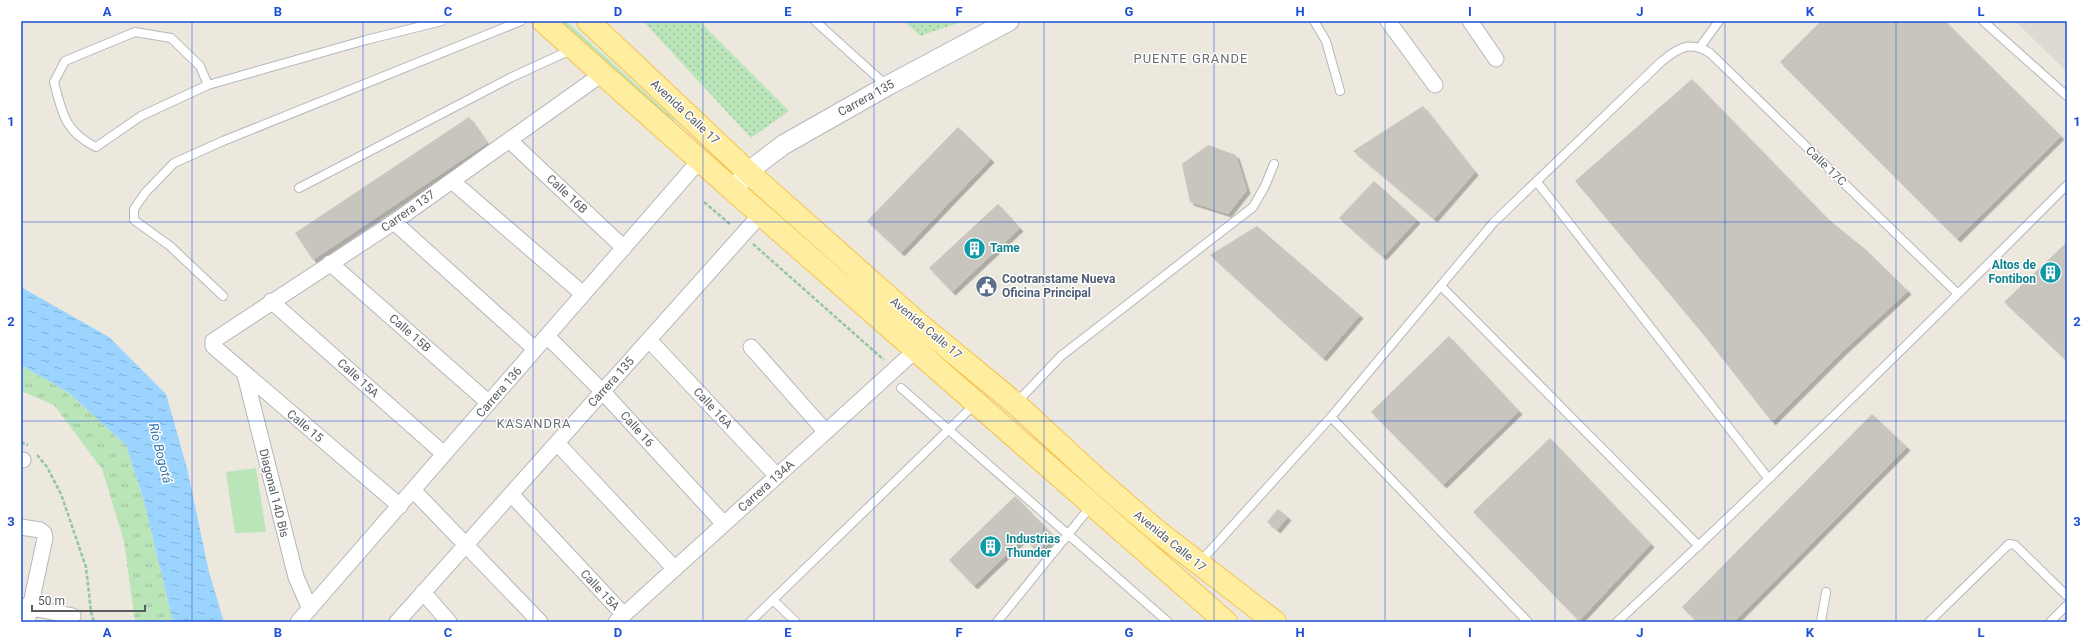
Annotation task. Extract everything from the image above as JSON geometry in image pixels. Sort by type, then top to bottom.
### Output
[{"type":"main road","name":"Avenida Calle 17","points":[[543,21],[699,161],[1226,622]]},
{"type":"main road","name":"Avenida Calle 17","points":[[588,21],[749,173],[920,325],[1016,404],[1097,479],[1198,564],[1275,622]]},
{"type":"street","name":"Carrera 135","points":[[732,189],[783,145],[887,86],[1009,21]]},
{"type":"street","points":[[1388,21],[1435,85]]},
{"type":"street","points":[[1470,21],[1496,59]]},
{"type":"street","name":"Carrera 137","points":[[212,344],[213,341],[271,301],[394,222],[602,74]]},
{"type":"street","name":"Calle 16B","points":[[509,140],[624,248]]},
{"type":"street","name":"Carrera 136","points":[[298,622],[699,161]]},
{"type":"street","points":[[452,181],[583,294]]},
{"type":"street","name":"Carrera 135","points":[[396,622],[761,214]]},
{"type":"street","points":[[394,222],[535,350]]},
{"type":"street","name":"Calle 15B","points":[[330,263],[490,402]]},
{"type":"street","name":"Calle 15A","points":[[271,301],[444,454]]},
{"type":"street","name":"Calle 16","points":[[547,336],[603,392],[724,524]]},
{"type":"street","name":"Calle 16A","points":[[649,340],[777,476]]},
{"type":"street","name":"Calle 15","points":[[212,344],[244,375],[400,506]]},
{"type":"street","points":[[750,348],[826,432]]},
{"type":"street","name":"Carrera 134A","points":[[620,618],[916,350]]},
{"type":"street","name":"Diagonal 14D Bis","points":[[244,375],[296,577],[310,609]]},
{"type":"street","points":[[556,443],[675,569]]},
{"type":"street","points":[[413,490],[540,622]]},
{"type":"street","name":"Calle 15A","points":[[511,494],[620,618]]},
{"type":"street","points":[[21,526],[40,530],[44,533],[45,538],[26,612],[73,616]]},
{"type":"street","points":[[424,592],[449,622]]},
{"type":"lane","points":[[208,85],[200,66],[171,38],[135,32],[65,61],[54,82],[64,120],[83,141],[96,147],[141,116],[208,85],[366,40],[442,21]]},
{"type":"lane","points":[[223,296],[170,246],[134,220],[134,209],[145,193],[174,163],[223,141],[520,21]]},
{"type":"lane","points":[[815,21],[887,86]]},
{"type":"lane","points":[[1314,21],[1326,41],[1340,91]]},
{"type":"lane","points":[[1198,564],[1331,417],[1494,222],[1661,62],[1674,51],[1688,46],[1700,46],[1719,21]]},
{"type":"lane","points":[[1983,21],[2067,96]]},
{"type":"lane","name":"Calle 17C","points":[[1700,46],[1710,53],[1958,294]]},
{"type":"lane","points":[[300,188],[512,77],[574,49]]},
{"type":"lane","points":[[1016,404],[1061,356],[1253,207],[1274,164]]},
{"type":"lane","points":[[1537,182],[1768,478]]},
{"type":"lane","points":[[1617,622],[1699,546],[1958,294],[2067,185]]},
{"type":"lane","points":[[1440,286],[1699,546]]},
{"type":"lane","points":[[901,388],[1168,622]]},
{"type":"lane","points":[[750,622],[976,404]]},
{"type":"lane","points":[[1331,417],[1528,622]]},
{"type":"lane","points":[[997,622],[1092,506]]},
{"type":"lane","points":[[1929,622],[2009,544],[2015,545],[2067,596]]},
{"type":"lane","points":[[1821,622],[1826,592]]},
{"type":"lane","points":[[773,600],[796,622]]},
{"type":"lane","points":[[2050,622],[2067,605]]},
{"type":"path","points":[[21,442],[29,446]]},
{"type":"path","points":[[26,457],[48,467],[66,508],[86,567],[91,612],[94,622]]},
{"type":"shaded area","points":[[2015,21],[2067,21],[2067,72]]},
{"type":"green space","points":[[549,21],[566,21],[675,120],[670,126]]},
{"type":"green space","points":[[643,21],[699,21],[789,111],[751,138]]},
{"type":"green space","points":[[904,21],[964,21],[920,36]]},
{"type":"green space","points":[[21,365],[69,393],[126,445],[144,501],[173,622],[135,622],[124,541],[102,469],[54,405],[21,391]]},
{"type":"green space","points":[[256,468],[266,532],[235,533],[226,472]]},
{"type":"water","name":"Río Bogotá","points":[[21,287],[109,337],[166,394],[187,468],[209,572],[224,622],[173,622],[144,501],[126,445],[69,393],[21,365]]},
{"type":"building","points":[[1821,21],[1945,21],[2061,136],[1957,239],[1780,62]]},
{"type":"building","points":[[1692,79],[1828,219],[1865,249],[1908,291],[1842,352],[1772,422],[1703,334],[1575,181]]},
{"type":"building","points":[[1423,106],[1475,172],[1434,219],[1353,151]]},
{"type":"building","points":[[469,117],[487,143],[313,260],[295,233]]},
{"type":"building","points":[[958,127],[991,159],[901,253],[867,221]]},
{"type":"building","points":[[1208,145],[1236,155],[1247,190],[1228,214],[1190,202],[1182,164]]},
{"type":"building","points":[[1374,181],[1417,220],[1383,257],[1339,218]]},
{"type":"building","name":"Tame","points":[[998,204],[1020,228],[952,292],[929,268]]},
{"type":"building","points":[[1257,226],[1360,315],[1323,358],[1210,255]]},
{"type":"building","name":"Altos de Fontibon","points":[[2067,242],[2067,361],[2004,302]]},
{"type":"building","points":[[1449,336],[1519,411],[1443,485],[1371,412]]},
{"type":"building","points":[[1872,414],[1907,447],[1734,622],[1697,622],[1682,607]]},
{"type":"building","points":[[1550,438],[1651,544],[1579,621],[1473,512]]},
{"type":"building","name":"Industrias Thunder","points":[[1015,496],[1055,537],[1038,553],[1024,538],[974,586],[949,560]]},
{"type":"building","points":[[1278,509],[1288,517],[1277,530],[1267,522]]},
{"type":"place","name":"Tame","points":[[975,248]]},
{"type":"place","name":"Altos de Fontibon","points":[[2051,272]]},
{"type":"place","name":"Cootranstame Nueva Oficina Principal","points":[[987,286]]},
{"type":"place","name":"Industrias Thunder","points":[[990,546]]},
{"type":"district","name":"PUENTE GRANDE","points":[[1191,58]]},
{"type":"district","name":"KASANDRA","points":[[534,423]]}]
